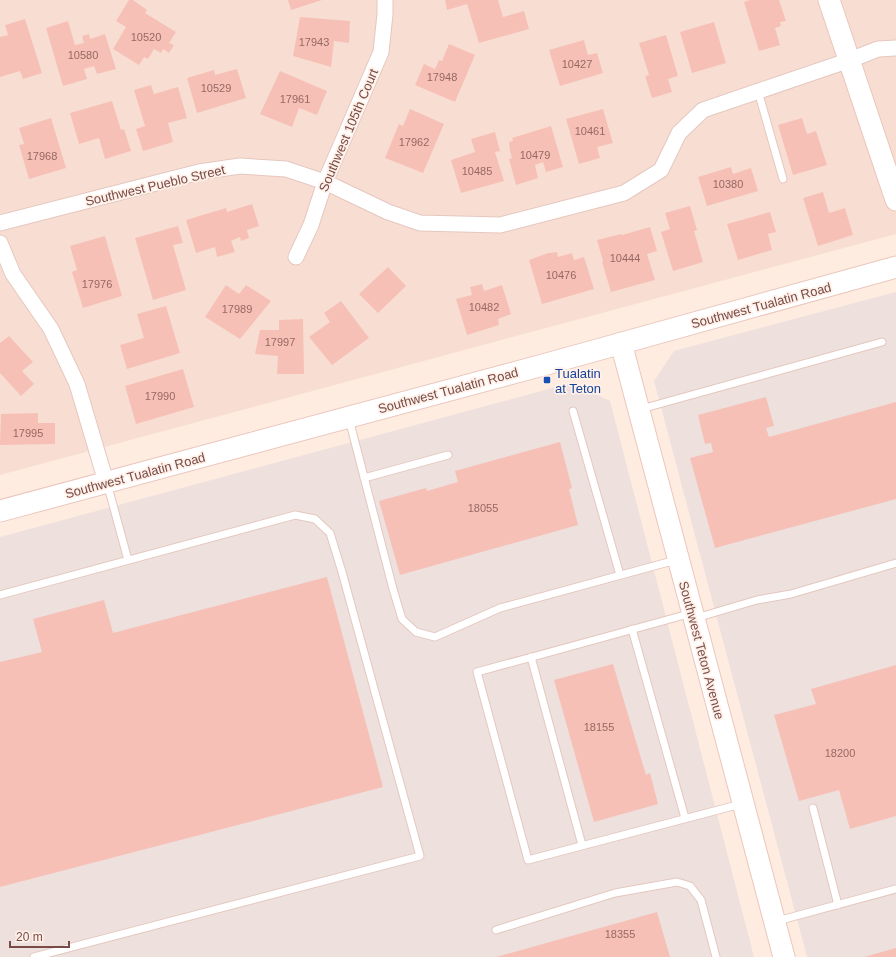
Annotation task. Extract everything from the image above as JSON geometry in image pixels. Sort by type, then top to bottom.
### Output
[{"type":"main road","points":[[830,0],[896,200]]},
{"type":"main road","name":"Southwest Tualatin Road","points":[[0,511],[622,343],[896,267]]},
{"type":"main road","name":"Southwest Teton Avenue","points":[[622,343],[638,410],[784,957]]},
{"type":"street","name":"Southwest 105th Court","points":[[296,257],[311,225],[324,182],[381,52],[385,0]]},
{"type":"street","name":"Southwest Pueblo Street","points":[[0,223],[199,172],[240,166],[286,170],[324,182],[388,212],[420,223],[500,225],[624,193],[661,170],[679,133],[702,110],[850,60],[878,49],[896,48]]},
{"type":"street","points":[[0,243],[13,274],[51,329],[77,384],[106,482]]},
{"type":"lane","points":[[758,91],[784,179]]},
{"type":"lane","points":[[638,410],[882,342]]},
{"type":"lane","points":[[573,411],[620,575]]},
{"type":"lane","points":[[349,417],[402,619],[416,632],[435,637],[500,608],[678,559]]},
{"type":"lane","points":[[364,478],[448,455]]},
{"type":"lane","points":[[106,482],[128,560]]},
{"type":"lane","points":[[0,595],[295,515],[316,519],[330,533],[420,856],[34,957]]},
{"type":"lane","points":[[743,803],[528,860],[477,672],[632,629],[757,600],[791,594],[896,563]]},
{"type":"lane","points":[[632,629],[685,818]]},
{"type":"lane","points":[[531,657],[582,845]]},
{"type":"lane","points":[[813,808],[838,905]]},
{"type":"lane","points":[[496,930],[615,893],[677,882],[690,886],[701,900],[716,957]]},
{"type":"lane","points":[[775,922],[896,889]]},
{"type":"shaded area","points":[[0,0],[896,0],[896,234],[0,475]]},
{"type":"shaded area","points":[[896,292],[896,957],[807,957],[654,381],[674,351]]},
{"type":"shaded area","points":[[571,383],[610,401],[754,957],[0,957],[0,537]]},
{"type":"building","points":[[129,0],[133,0],[147,10],[145,13],[176,32],[169,43],[174,45],[169,53],[163,49],[161,53],[154,49],[148,59],[144,57],[139,65],[113,49],[126,27],[116,21]]},
{"type":"building","points":[[288,0],[322,0],[291,10]]},
{"type":"building","points":[[445,0],[498,0],[503,17],[524,11],[529,29],[479,43],[467,4],[447,10]]},
{"type":"building","points":[[750,0],[779,0],[786,21],[780,22],[781,26],[775,28],[780,45],[759,51],[744,2]]},
{"type":"building","points":[[300,17],[350,21],[349,43],[334,41],[331,67],[293,56]]},
{"type":"building","points":[[25,19],[42,73],[23,79],[20,71],[0,77],[0,37],[8,35],[5,25]]},
{"type":"building","points":[[68,21],[75,45],[84,43],[82,36],[89,34],[90,39],[105,34],[116,69],[97,74],[94,66],[84,69],[87,79],[63,86],[46,28]]},
{"type":"building","points":[[714,22],[726,63],[692,73],[680,32]]},
{"type":"building","points":[[666,35],[678,76],[668,79],[672,92],[652,98],[645,76],[649,75],[639,43]]},
{"type":"building","points":[[584,40],[588,55],[597,53],[603,73],[560,86],[549,50]]},
{"type":"building","points":[[449,44],[475,55],[455,102],[415,85],[424,64],[435,69],[439,60],[442,61]]},
{"type":"building","points":[[237,69],[246,98],[197,113],[187,78],[214,70],[215,75]]},
{"type":"building","points":[[280,71],[327,91],[317,115],[299,108],[292,127],[260,114]]},
{"type":"building","points":[[151,85],[154,94],[178,87],[187,118],[168,123],[173,142],[143,151],[136,129],[145,126],[134,90]]},
{"type":"building","points":[[112,101],[121,130],[124,129],[131,151],[105,159],[99,138],[79,144],[70,113]]},
{"type":"building","points":[[410,109],[444,124],[423,173],[385,158],[399,124],[403,126]]},
{"type":"building","points":[[603,109],[613,143],[597,147],[600,158],[579,164],[566,119]]},
{"type":"building","points":[[51,118],[66,168],[29,179],[19,145],[24,144],[19,128]]},
{"type":"building","points":[[802,118],[807,134],[816,131],[827,165],[793,175],[778,125]]},
{"type":"building","points":[[551,126],[563,167],[546,172],[543,162],[535,165],[538,178],[516,185],[509,159],[512,158],[509,142],[513,141],[512,138]]},
{"type":"building","points":[[495,132],[500,151],[495,152],[504,181],[461,193],[451,160],[475,152],[471,139]]},
{"type":"building","points":[[731,167],[733,174],[751,168],[758,191],[707,206],[698,177]]},
{"type":"building","points":[[823,192],[829,213],[845,208],[853,235],[818,246],[803,198]]},
{"type":"building","points":[[252,204],[259,226],[247,230],[249,238],[241,241],[240,237],[231,241],[235,252],[217,257],[215,247],[196,253],[186,220],[226,208],[227,212]]},
{"type":"building","points":[[690,206],[697,230],[694,231],[703,262],[673,271],[661,232],[670,229],[665,213]]},
{"type":"building","points":[[770,212],[776,232],[768,234],[772,250],[738,260],[727,224]]},
{"type":"building","points":[[178,226],[183,243],[173,245],[186,290],[153,300],[135,238]]},
{"type":"building","points":[[650,227],[657,251],[647,254],[655,280],[611,292],[597,240]]},
{"type":"building","points":[[105,236],[122,296],[83,308],[72,272],[77,270],[70,246]]},
{"type":"building","points":[[557,252],[558,257],[572,253],[574,260],[584,257],[594,289],[542,304],[529,260],[548,253]]},
{"type":"building","points":[[388,267],[406,286],[378,313],[359,294]]},
{"type":"building","points":[[482,284],[484,291],[502,285],[511,314],[498,319],[499,325],[467,335],[456,299],[472,295],[470,287]]},
{"type":"building","points":[[226,285],[239,294],[246,285],[271,301],[240,339],[205,317]]},
{"type":"building","points":[[341,301],[369,338],[332,365],[309,337],[330,322],[324,313]]},
{"type":"building","points":[[166,306],[180,353],[127,369],[120,345],[144,338],[137,314]]},
{"type":"building","points":[[303,319],[304,374],[277,374],[278,356],[255,354],[260,330],[279,330],[279,320]]},
{"type":"building","points":[[9,336],[33,362],[22,371],[34,384],[21,396],[0,373],[0,343]]},
{"type":"building","points":[[183,369],[194,407],[136,424],[125,386]]},
{"type":"building","points":[[766,397],[774,426],[766,428],[769,437],[896,402],[896,499],[715,548],[690,458],[713,452],[711,443],[705,444],[698,415]]},
{"type":"building","points":[[38,413],[38,423],[55,423],[55,444],[0,445],[1,414]]},
{"type":"building","points":[[560,442],[572,488],[569,489],[578,525],[400,575],[379,501],[426,488],[427,491],[458,482],[455,471]]},
{"type":"building","points":[[327,577],[383,787],[0,887],[0,662],[42,652],[33,619],[104,600],[113,633]]},
{"type":"building","points":[[613,664],[646,775],[650,773],[658,804],[594,822],[554,680]]},
{"type":"building","points":[[896,665],[896,816],[850,829],[839,790],[799,801],[774,715],[816,704],[811,689]]},
{"type":"building","points":[[657,912],[670,957],[496,957]]},
{"type":"building","points":[[896,948],[896,957],[864,957]]},
{"type":"place","name":"Tualatin at Teton","points":[[547,380]]}]
